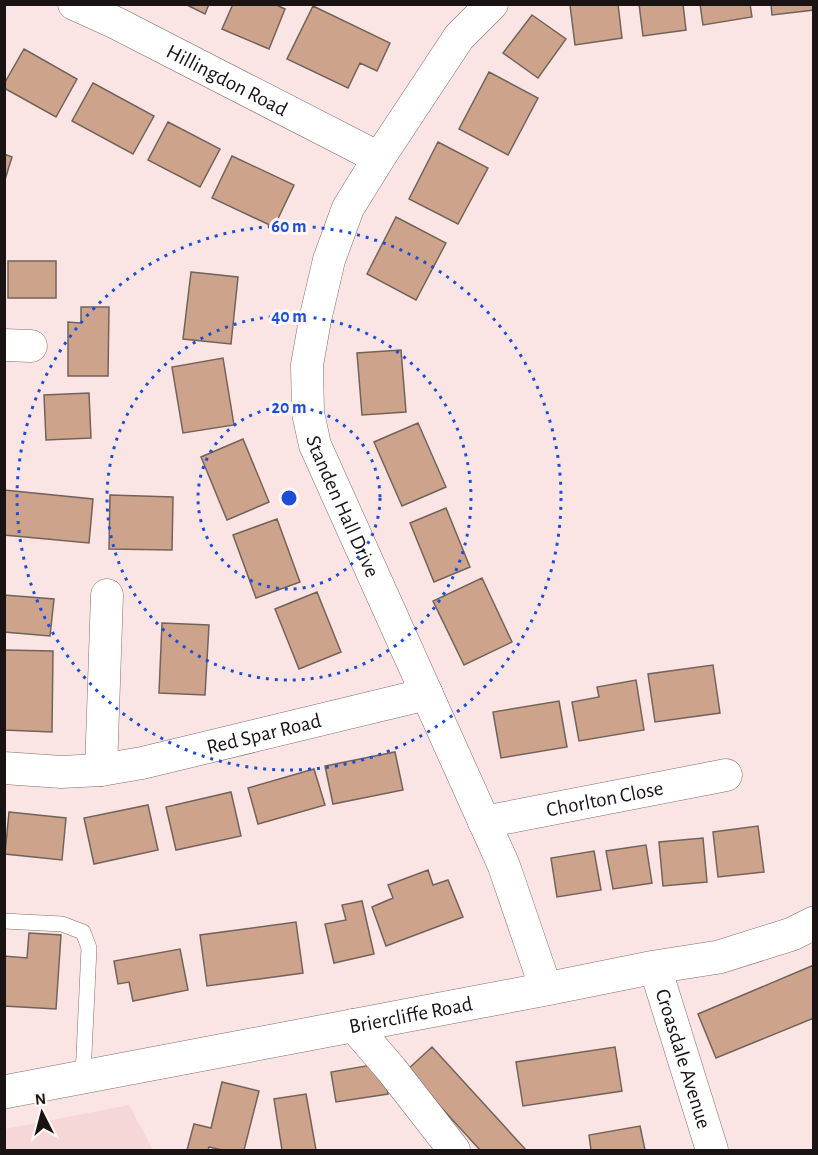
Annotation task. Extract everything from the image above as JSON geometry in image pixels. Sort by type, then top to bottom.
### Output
[{"type":"street","name":"Hillingdon Road","points":[[74,4],[117,14],[379,158]]},
{"type":"street","name":"Standen Hall Drive","points":[[492,4],[459,38],[348,208],[328,260],[315,320],[307,365],[308,413],[315,445],[504,866],[546,989]]},
{"type":"street","points":[[101,770],[107,595]]},
{"type":"street","name":"Red Spar Road","points":[[4,768],[61,772],[101,770],[142,763],[427,694]]},
{"type":"street","name":"Chorlton Close","points":[[484,822],[726,776]]},
{"type":"street","name":"Briercliffe Road","points":[[4,1092],[655,967],[719,957],[792,934],[813,923]]},
{"type":"street","name":"Croasdale Avenue","points":[[655,967],[712,1150]]},
{"type":"street","points":[[353,1025],[391,1069],[454,1150]]},
{"type":"lane","points":[[4,921],[62,924],[83,932],[89,948],[83,1076]]},
{"type":"shaded area","points":[[129,1105],[153,1150],[5,1150],[5,1129]]},
{"type":"building","points":[[185,4],[209,4],[205,14]]},
{"type":"building","points":[[233,4],[274,4],[285,9],[269,49],[222,29]]},
{"type":"building","points":[[618,4],[622,38],[575,45],[570,5]]},
{"type":"building","points":[[639,4],[683,4],[686,30],[643,36]]},
{"type":"building","points":[[700,4],[750,4],[752,17],[703,25]]},
{"type":"building","points":[[771,4],[814,4],[814,10],[772,15]]},
{"type":"building","points":[[313,6],[390,43],[377,71],[360,63],[348,88],[287,59]]},
{"type":"building","points":[[532,15],[566,39],[538,78],[503,53]]},
{"type":"building","points":[[24,49],[77,79],[56,117],[4,88],[4,84]]},
{"type":"building","points":[[489,72],[538,98],[508,155],[459,129]]},
{"type":"building","points":[[93,83],[154,116],[133,154],[72,121]]},
{"type":"building","points":[[168,122],[220,149],[200,187],[148,160]]},
{"type":"building","points":[[438,142],[488,168],[458,224],[409,199]]},
{"type":"building","points":[[4,154],[12,157],[4,183]]},
{"type":"building","points":[[232,156],[294,185],[274,227],[212,198]]},
{"type":"building","points":[[396,217],[446,243],[416,300],[367,274]]},
{"type":"building","points":[[8,261],[56,261],[56,298],[8,298]]},
{"type":"building","points":[[191,272],[238,277],[231,344],[183,339]]},
{"type":"building","points":[[81,307],[109,307],[108,376],[68,376],[68,322],[81,323]]},
{"type":"building","points":[[401,350],[406,412],[362,415],[357,353]]},
{"type":"building","points":[[223,358],[234,425],[183,433],[172,367]]},
{"type":"building","points":[[89,393],[91,438],[46,440],[44,395]]},
{"type":"building","points":[[418,423],[446,487],[402,506],[374,442]]},
{"type":"building","points":[[243,439],[269,502],[227,520],[201,457]]},
{"type":"building","points":[[4,490],[93,499],[89,543],[4,535]]},
{"type":"building","points":[[110,495],[173,497],[172,550],[109,549]]},
{"type":"building","points":[[446,508],[470,567],[434,582],[410,523]]},
{"type":"building","points":[[277,519],[300,582],[256,598],[233,535]]},
{"type":"building","points":[[482,578],[512,642],[464,665],[433,601]]},
{"type":"building","points":[[317,592],[341,652],[299,669],[275,609]]},
{"type":"building","points":[[4,595],[54,599],[50,636],[4,632]]},
{"type":"building","points":[[162,623],[209,625],[205,695],[159,693]]},
{"type":"building","points":[[4,650],[53,651],[52,732],[4,730]]},
{"type":"building","points":[[713,665],[720,713],[655,722],[648,674]]},
{"type":"building","points":[[636,680],[644,730],[579,741],[572,702],[599,697],[597,687]]},
{"type":"building","points":[[559,701],[567,747],[501,758],[493,712]]},
{"type":"building","points":[[395,752],[403,790],[333,804],[325,766]]},
{"type":"building","points":[[314,769],[325,805],[258,824],[248,788]]},
{"type":"building","points":[[231,792],[241,836],[176,850],[166,807]]},
{"type":"building","points":[[148,805],[158,850],[94,864],[84,818]]},
{"type":"building","points":[[9,812],[66,818],[62,860],[5,854]]},
{"type":"building","points":[[758,826],[764,872],[718,877],[713,832]]},
{"type":"building","points":[[703,838],[707,882],[663,886],[659,842]]},
{"type":"building","points":[[646,845],[652,883],[613,889],[606,851]]},
{"type":"building","points":[[594,851],[601,890],[557,897],[551,858]]},
{"type":"building","points":[[428,870],[433,885],[448,880],[463,917],[386,946],[372,907],[393,898],[388,885]]},
{"type":"building","points":[[362,901],[374,954],[334,963],[325,924],[346,920],[342,905]]},
{"type":"building","points":[[296,922],[303,973],[207,986],[200,935]]},
{"type":"building","points":[[29,933],[61,935],[56,1009],[4,1006],[4,956],[27,958]]},
{"type":"building","points":[[180,949],[188,990],[133,1001],[129,982],[118,984],[114,961]]},
{"type":"building","points":[[814,965],[814,1018],[716,1058],[698,1014]]},
{"type":"building","points":[[432,1047],[526,1150],[480,1150],[407,1070]]},
{"type":"building","points":[[615,1047],[622,1091],[523,1106],[516,1062]]},
{"type":"building","points":[[383,1063],[388,1094],[336,1102],[331,1072]]},
{"type":"building","points":[[222,1082],[259,1091],[244,1150],[222,1150],[209,1147],[208,1150],[187,1150],[194,1124],[211,1128]]},
{"type":"building","points":[[306,1094],[316,1150],[282,1150],[274,1099]]},
{"type":"building","points":[[640,1126],[645,1150],[591,1150],[589,1135]]}]
